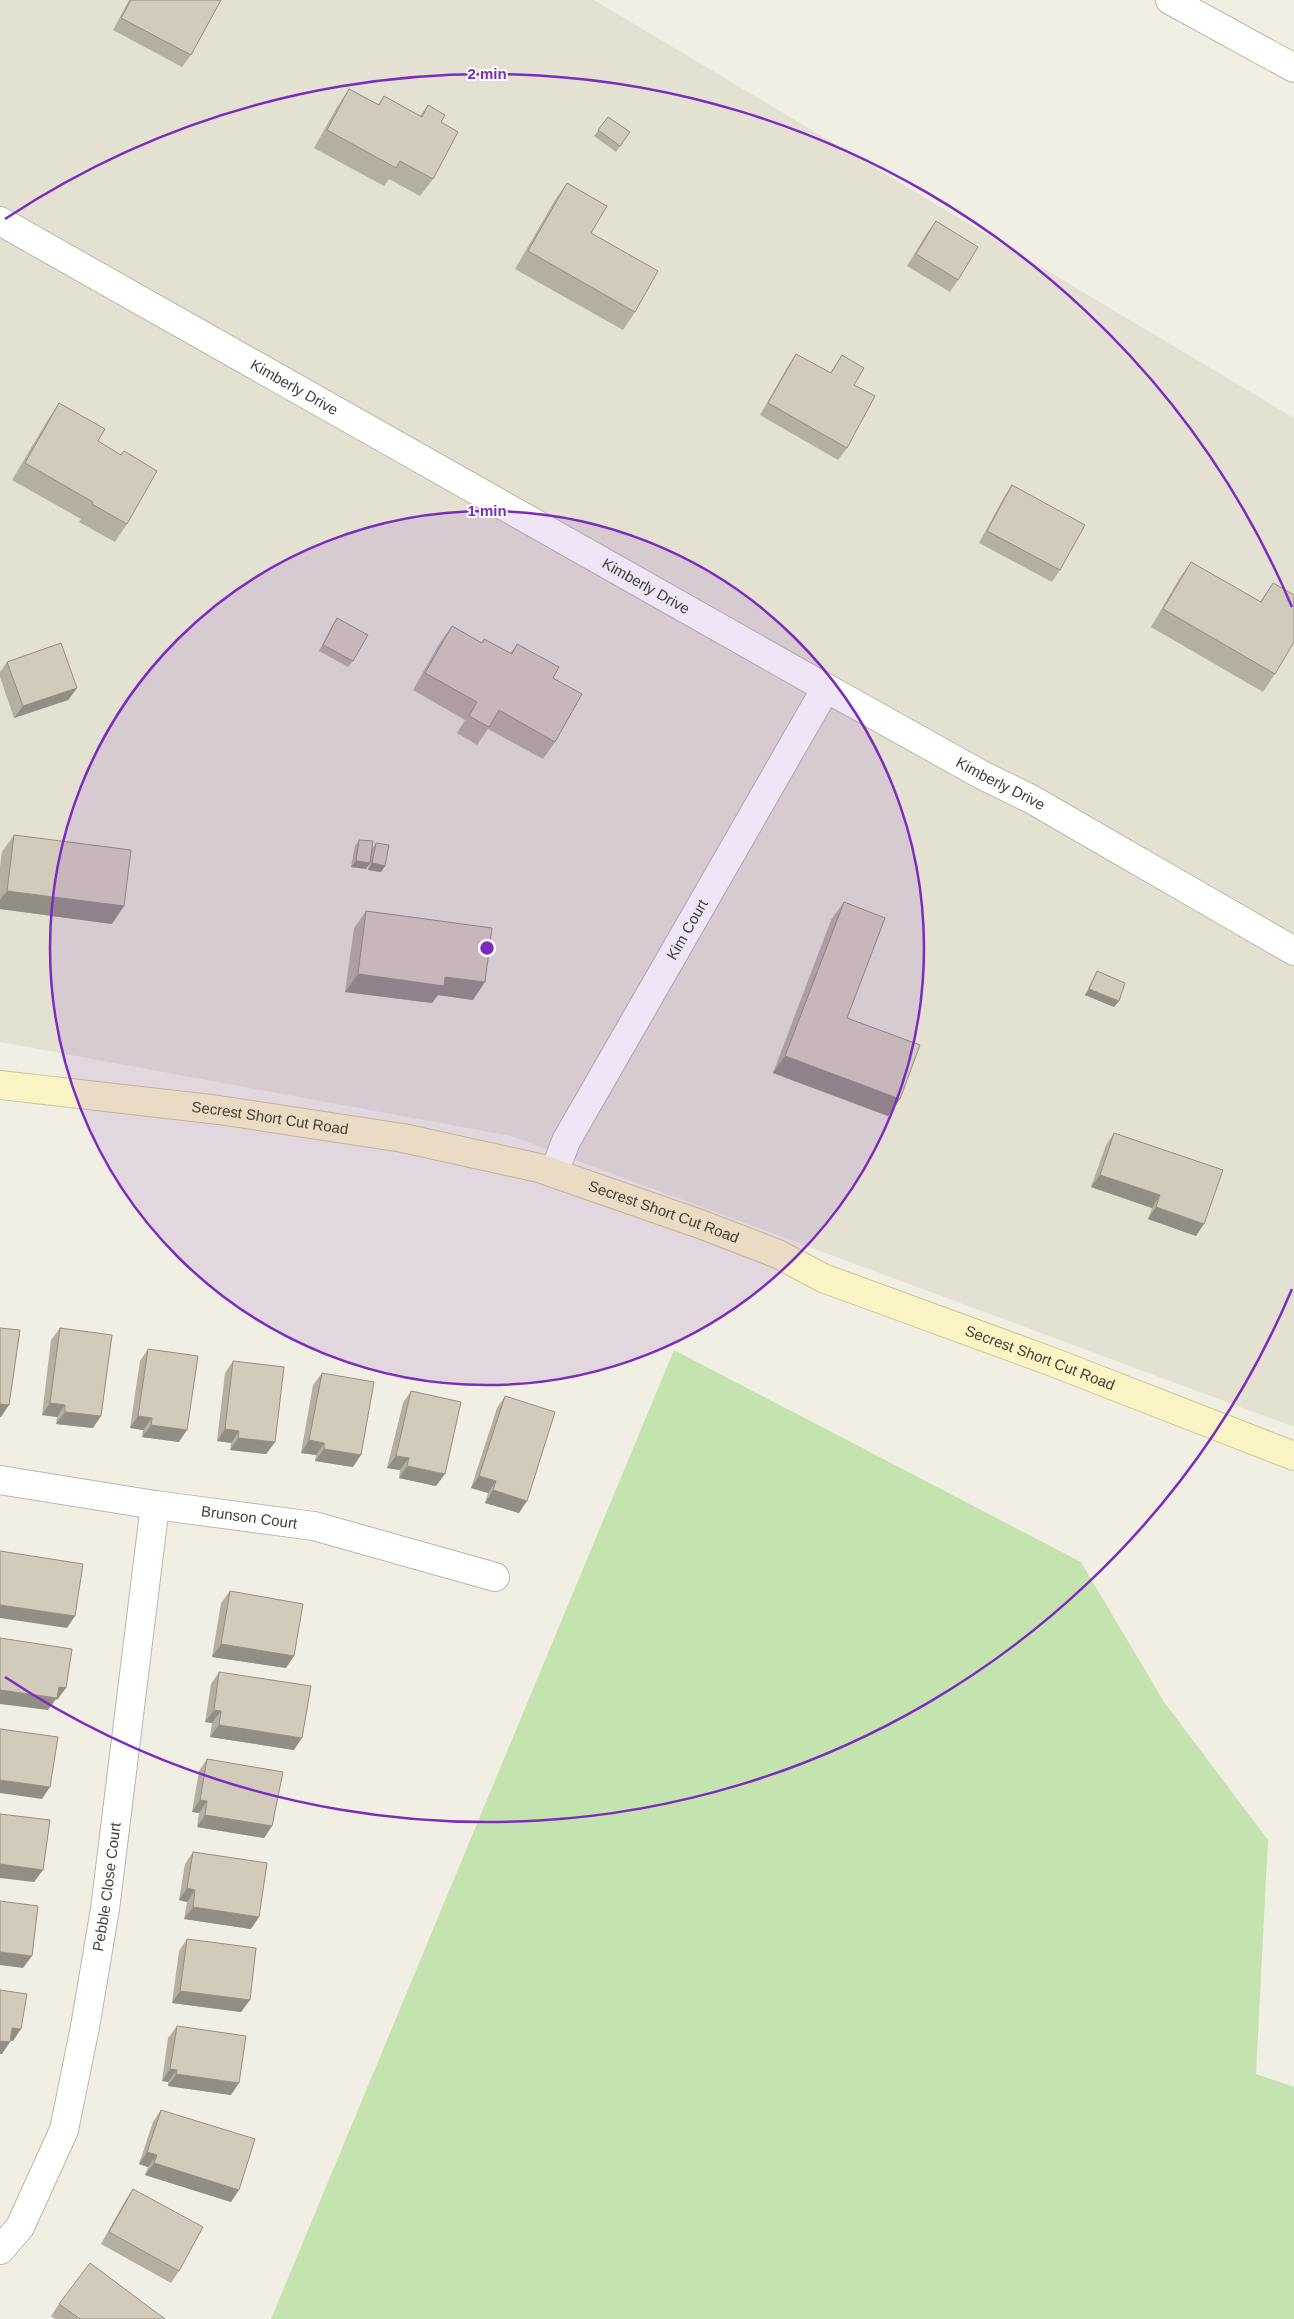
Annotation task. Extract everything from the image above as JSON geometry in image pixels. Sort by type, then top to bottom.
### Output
[{"type":"main road","name":"Secrest Short Cut Road","points":[[0,1085],[219,1110],[403,1138],[539,1168],[700,1224],[778,1254],[823,1278],[1050,1361],[1294,1456]]},
{"type":"street","points":[[1170,0],[1294,68]]},
{"type":"street","name":"Kimberly Drive","points":[[0,221],[826,688],[982,775],[1031,799],[1294,952]]},
{"type":"street","name":"Kim Court","points":[[554,1174],[566,1141],[826,688]]},
{"type":"street","name":"Brunson Court","points":[[0,1480],[155,1505],[314,1526],[495,1577]]},
{"type":"street","name":"Pebble Close Court","points":[[0,2250],[20,2228],[64,2130],[85,2027],[105,1909],[155,1505]]},
{"type":"shaded area","points":[[0,0],[594,0],[1294,418],[1294,1427],[511,1136],[0,1042]]},
{"type":"green space","points":[[674,1350],[1081,1562],[1164,1702],[1268,1840],[1256,2074],[1294,2087],[1294,2319],[271,2319]]},
{"type":"building","points":[[131,0],[221,0],[191,55],[121,18]]},
{"type":"building","points":[[349,89],[379,105],[384,96],[422,117],[428,105],[445,115],[441,122],[458,132],[433,179],[400,161],[396,168],[327,130]]},
{"type":"building","points":[[608,117],[630,132],[620,146],[598,130]]},
{"type":"building","points":[[567,183],[607,206],[591,233],[658,271],[635,312],[528,251]]},
{"type":"building","points":[[936,221],[978,247],[958,280],[916,254]]},
{"type":"building","points":[[796,354],[831,373],[842,355],[864,368],[854,385],[875,396],[847,448],[768,403]]},
{"type":"building","points":[[59,403],[105,429],[98,441],[121,455],[124,451],[157,471],[127,524],[25,463]]},
{"type":"building","points":[[1012,485],[1085,525],[1060,570],[987,531]]},
{"type":"building","points":[[1191,562],[1261,602],[1273,583],[1294,595],[1294,642],[1275,674],[1163,609]]},
{"type":"building","points":[[337,618],[368,635],[353,661],[323,645]]},
{"type":"building","points":[[452,626],[482,643],[484,639],[512,654],[517,644],[559,667],[553,678],[582,694],[555,742],[499,710],[489,727],[469,716],[477,702],[425,673]]},
{"type":"building","points":[[61,643],[77,688],[23,706],[7,662]]},
{"type":"building","points":[[14,835],[131,850],[124,906],[7,891]]},
{"type":"building","points":[[359,840],[373,841],[370,863],[356,861]]},
{"type":"building","points":[[376,843],[389,845],[385,866],[372,863]]},
{"type":"building","points":[[844,902],[885,918],[847,1018],[920,1045],[900,1099],[785,1056]]},
{"type":"building","points":[[366,911],[492,928],[485,982],[445,977],[444,986],[358,974]]},
{"type":"building","points":[[1097,971],[1125,983],[1119,1001],[1089,989]]},
{"type":"building","points":[[1114,1133],[1223,1170],[1204,1224],[1156,1207],[1160,1195],[1100,1175]]},
{"type":"building","points":[[0,1328],[20,1330],[9,1405],[0,1404]]},
{"type":"building","points":[[60,1328],[112,1335],[101,1416],[65,1412],[65,1405],[50,1403]]},
{"type":"building","points":[[148,1349],[198,1356],[187,1430],[151,1425],[152,1418],[138,1416]]},
{"type":"building","points":[[233,1361],[284,1367],[275,1442],[238,1438],[239,1431],[225,1429]]},
{"type":"building","points":[[322,1373],[374,1382],[361,1455],[324,1449],[324,1443],[309,1440]]},
{"type":"building","points":[[411,1391],[461,1402],[445,1474],[407,1466],[409,1458],[396,1456]]},
{"type":"building","points":[[505,1396],[555,1412],[527,1501],[493,1490],[496,1481],[479,1476]]},
{"type":"building","points":[[0,1551],[83,1564],[75,1616],[0,1605]]},
{"type":"building","points":[[230,1591],[303,1604],[294,1656],[221,1644]]},
{"type":"building","points":[[0,1638],[72,1649],[66,1688],[59,1687],[57,1698],[0,1690]]},
{"type":"building","points":[[219,1672],[311,1686],[302,1738],[219,1725],[221,1711],[214,1710]]},
{"type":"building","points":[[0,1729],[58,1737],[50,1787],[0,1780]]},
{"type":"building","points":[[207,1759],[283,1772],[272,1826],[205,1815],[207,1801],[200,1800]]},
{"type":"building","points":[[0,1814],[50,1820],[43,1870],[0,1864]]},
{"type":"building","points":[[193,1852],[267,1863],[259,1917],[193,1907],[195,1890],[187,1888]]},
{"type":"building","points":[[0,1901],[38,1906],[32,1956],[0,1952]]},
{"type":"building","points":[[187,1939],[256,1948],[250,2000],[180,1991]]},
{"type":"building","points":[[0,1990],[27,1994],[21,2029],[12,2028],[10,2042],[0,2041]]},
{"type":"building","points":[[177,2026],[246,2036],[239,2083],[176,2074],[177,2070],[170,2069]]},
{"type":"building","points":[[161,2110],[255,2139],[239,2190],[154,2163],[157,2155],[147,2152]]},
{"type":"building","points":[[133,2189],[203,2227],[179,2271],[109,2232]]},
{"type":"building","points":[[90,2263],[165,2319],[80,2319],[59,2304]]}]
